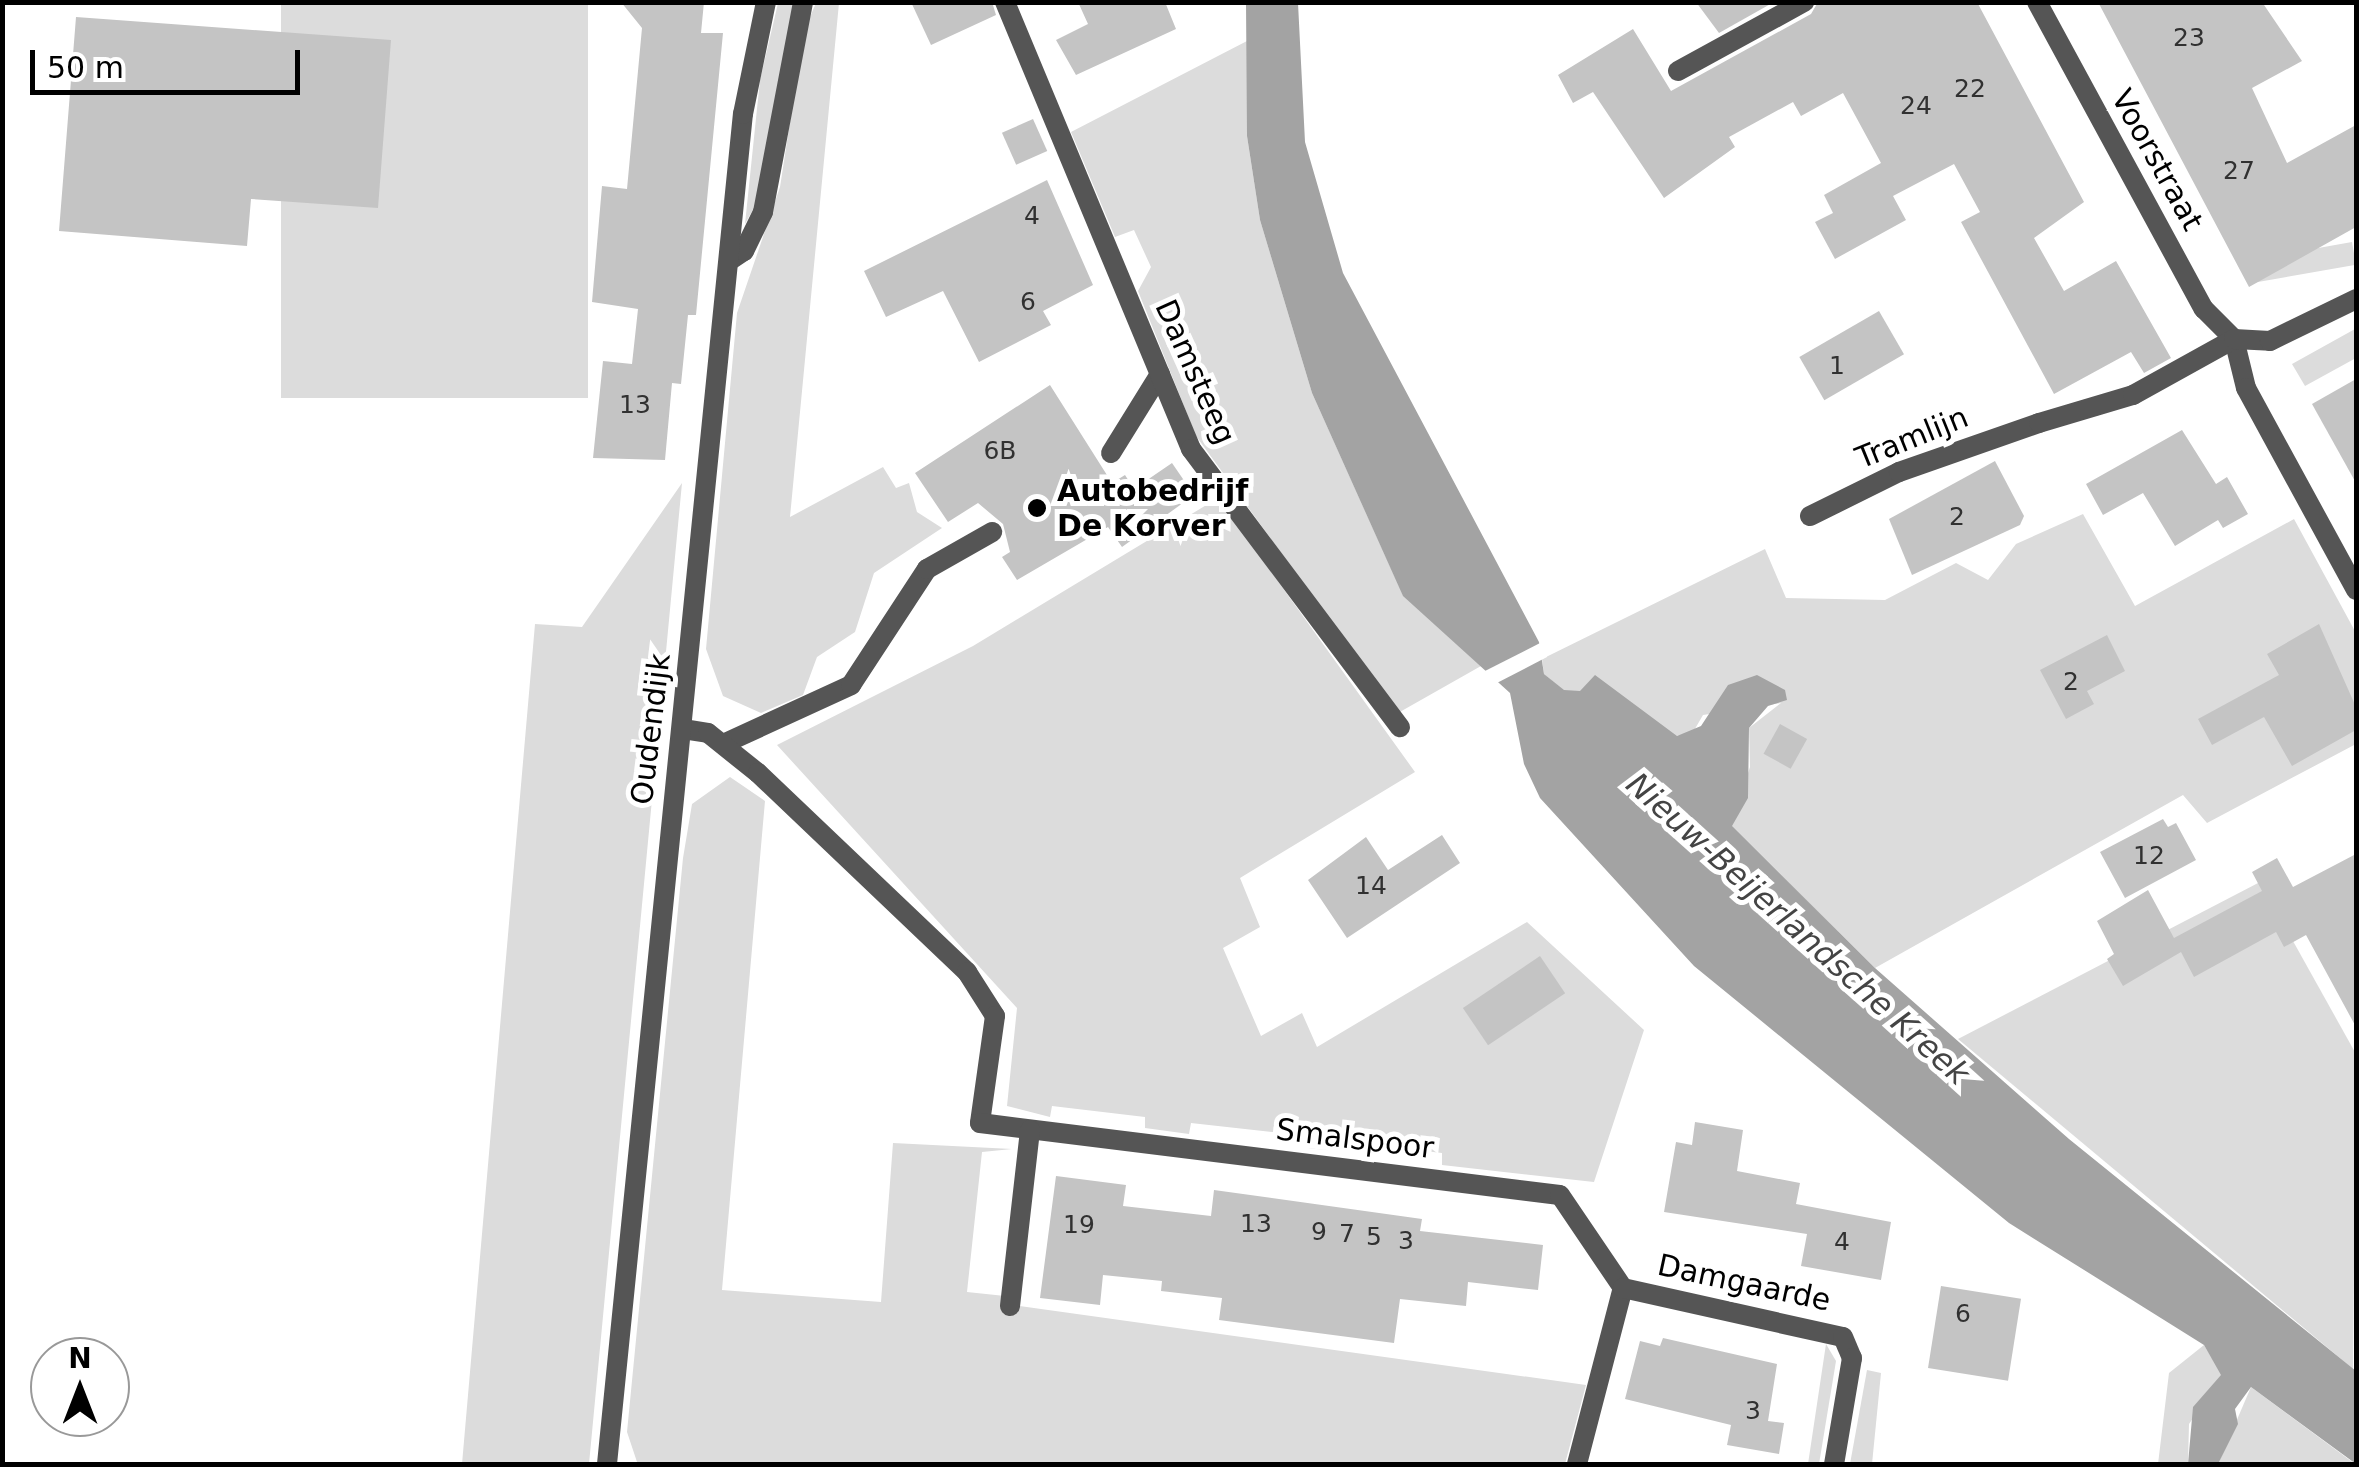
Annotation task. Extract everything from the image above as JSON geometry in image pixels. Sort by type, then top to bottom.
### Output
[{"type":"street","name":"Oudendijk","points":[[606,1464],[744,114],[766,2]]},
{"type":"street","points":[[729,261],[744,250],[763,212],[803,2]]},
{"type":"street","name":"Damsteeg","points":[[1005,2],[1191,450],[1400,726]]},
{"type":"street","points":[[1678,72],[1804,2]]},
{"type":"street","name":"Voorstraat","points":[[2042,4],[2204,310],[2234,339]]},
{"type":"street","points":[[2356,299],[2270,341],[2234,339],[2246,388],[2356,590]]},
{"type":"street","name":"Tramlijn","points":[[1810,516],[1899,472],[2133,395],[2234,339]]},
{"type":"street","points":[[1111,453],[1160,374]]},
{"type":"street","points":[[723,744],[851,684],[927,569],[992,532]]},
{"type":"street","name":"Smalspoor","points":[[683,729],[723,744],[967,972],[995,1016],[980,1123],[1560,1196],[1623,1288]]},
{"type":"street","points":[[1010,1306],[1030,1130]]},
{"type":"street","name":"Damgaarde","points":[[1576,1464],[1623,1288],[1843,1337],[1852,1358],[1834,1464]]},
{"type":"shaded area","points":[[281,3],[588,3],[588,398],[281,398]]},
{"type":"shaded area","points":[[778,3],[794,3],[757,202],[745,224],[760,80]]},
{"type":"shaded area","points":[[816,3],[839,3],[790,517],[883,467],[896,488],[909,483],[917,512],[942,528],[874,573],[855,632],[817,657],[803,695],[761,713],[723,696],[706,649],[737,313],[780,187],[804,31]]},
{"type":"shaded area","points":[[1247,41],[1247,136],[1260,220],[1312,393],[1403,595],[1481,666],[1398,713],[1196,436],[1138,291],[1151,267],[1134,230],[1115,237],[1071,132]]},
{"type":"shaded area","points":[[2352,242],[2356,265],[2254,283],[2250,260]]},
{"type":"shaded area","points":[[2355,329],[2356,358],[2305,386],[2292,364]]},
{"type":"shaded area","points":[[682,483],[589,1464],[462,1464],[535,624],[582,627]]},
{"type":"shaded area","points":[[1218,498],[1415,772],[1240,878],[1260,927],[1223,948],[1261,1036],[1302,1013],[1317,1047],[1527,922],[1644,1030],[1594,1182],[1442,1165],[1442,1153],[1355,1143],[1353,1153],[1308,1148],[1308,1136],[1191,1123],[1189,1134],[1145,1128],[1145,1117],[1052,1106],[1050,1117],[1007,1106],[1017,1008],[777,745],[973,646]]},
{"type":"shaded area","points":[[2083,514],[2135,606],[2294,519],[2356,633],[2356,744],[2207,823],[2183,795],[1875,968],[1731,826],[1750,767],[1749,728],[1781,703],[1703,715],[1692,734],[1676,736],[1564,691],[1544,674],[1542,659],[1765,549],[1786,598],[1885,600],[1956,563],[1988,580],[2016,544]]},
{"type":"shaded area","points":[[730,777],[765,801],[722,1290],[881,1302],[893,1143],[1012,1149],[982,1152],[967,1292],[1005,1296],[1005,1304],[1586,1385],[1565,1464],[637,1462],[627,1432],[683,858],[692,804]]},
{"type":"shaded area","points":[[2260,882],[2356,1054],[2353,1369],[1958,1039]]},
{"type":"shaded area","points":[[1826,1344],[1836,1361],[1819,1464],[1808,1464]]},
{"type":"shaded area","points":[[2204,1345],[2222,1375],[2189,1424],[2188,1464],[2158,1464],[2169,1373]]},
{"type":"shaded area","points":[[1867,1370],[1881,1373],[1872,1464],[1850,1464]]},
{"type":"shaded area","points":[[2251,1387],[2355,1464],[2218,1464]]},
{"type":"water","name":"Nieuw-Beijerlandsche Kreek","points":[[1246,3],[1298,3],[1305,142],[1343,273],[1539,642],[1544,674],[1564,690],[1580,691],[1595,675],[1677,736],[1701,726],[1728,685],[1757,675],[1785,690],[1787,700],[1768,706],[1749,728],[1748,798],[1732,826],[1875,968],[2069,1139],[2356,1371],[2356,1464],[2251,1387],[2235,1409],[2238,1424],[2218,1464],[2188,1464],[2193,1407],[2221,1375],[2204,1345],[2009,1223],[1694,966],[1540,798],[1524,764],[1510,693],[1403,596],[1312,393],[1260,220],[1247,136]]},
{"type":"pier","points":[[1544,641],[1547,657],[1493,685],[1481,673]]},
{"type":"building","points":[[621,2],[704,2],[701,33],[723,33],[696,315],[688,315],[681,384],[672,383],[665,460],[593,458],[603,361],[632,364],[638,309],[592,302],[602,186],[627,189],[642,28]]},
{"type":"building","points":[[911,2],[992,2],[996,15],[931,45]]},
{"type":"building","points":[[1078,2],[1165,2],[1176,29],[1076,75],[1056,40],[1088,24]]},
{"type":"building","points":[[1696,2],[1774,2],[1719,33]]},
{"type":"building","points":[[1818,2],[1977,2],[2084,202],[2034,238],[2064,291],[2116,261],[2171,358],[2144,373],[2131,352],[2054,394],[1961,222],[1980,212],[1954,164],[1893,196],[1906,220],[1835,259],[1815,222],[1833,213],[1824,195],[1881,163],[1843,93],[1801,116],[1793,102],[1729,137],[1735,147],[1664,198],[1593,92],[1573,103],[1558,75],[1633,29],[1671,91],[1811,14]]},
{"type":"building","points":[[2098,2],[2262,2],[2302,61],[2252,88],[2287,163],[2356,125],[2356,227],[2249,287]]},
{"type":"building","points":[[76,17],[391,40],[378,208],[251,199],[247,246],[59,231]]},
{"type":"building","points":[[1033,119],[1047,151],[1016,165],[1002,133]]},
{"type":"building","points":[[1047,180],[1093,285],[1043,311],[1051,325],[979,362],[943,291],[886,317],[864,271]]},
{"type":"building","points":[[1879,311],[1904,354],[1824,400],[1799,357]]},
{"type":"building","points":[[2356,379],[2356,483],[2312,404]]},
{"type":"building","points":[[1050,385],[1112,483],[1125,475],[1134,489],[1172,463],[1194,495],[1122,547],[1108,527],[1017,580],[1002,557],[1010,552],[1003,524],[978,503],[948,522],[915,473]]},
{"type":"building","points":[[2182,430],[2216,484],[2227,477],[2248,514],[2223,528],[2218,520],[2175,546],[2143,493],[2103,515],[2086,484]]},
{"type":"building","points":[[1995,461],[2024,516],[2020,525],[1912,575],[1889,519]]},
{"type":"building","points":[[2319,624],[2356,707],[2356,730],[2292,766],[2264,717],[2212,745],[2198,719],[2279,675],[2267,654]]},
{"type":"building","points":[[2107,635],[2125,671],[2087,691],[2094,704],[2066,719],[2040,670]]},
{"type":"building","points":[[1780,724],[1807,739],[1791,769],[1764,754]]},
{"type":"building","points":[[2163,819],[2168,827],[2176,823],[2196,860],[2125,898],[2100,852]]},
{"type":"building","points":[[1442,835],[1460,863],[1347,938],[1308,880],[1366,837],[1388,870]]},
{"type":"building","points":[[2356,854],[2356,1027],[2306,935],[2284,947],[2276,932],[2194,977],[2181,952],[2123,986],[2107,959],[2114,954],[2097,921],[2148,890],[2174,938],[2262,891],[2252,872],[2277,858],[2293,887]]},
{"type":"building","points":[[1540,956],[1565,993],[1488,1045],[1463,1008]]},
{"type":"building","points":[[1695,1122],[1743,1130],[1737,1171],[1800,1183],[1796,1204],[1891,1222],[1881,1280],[1801,1266],[1807,1234],[1664,1212],[1676,1142],[1692,1145]]},
{"type":"building","points":[[1056,1176],[1126,1185],[1123,1206],[1211,1216],[1214,1190],[1422,1219],[1420,1231],[1543,1245],[1538,1290],[1468,1282],[1466,1306],[1400,1299],[1394,1343],[1219,1320],[1222,1298],[1161,1291],[1162,1281],[1103,1275],[1100,1305],[1040,1298]]},
{"type":"building","points":[[1941,1286],[2021,1299],[2008,1381],[1928,1368]]},
{"type":"building","points":[[1663,1338],[1777,1364],[1768,1421],[1784,1423],[1779,1454],[1727,1445],[1731,1425],[1625,1399],[1640,1341],[1660,1346]]},
{"type":"place","name":"Autobedrijf De Korver","points":[[1037,508]]}]
